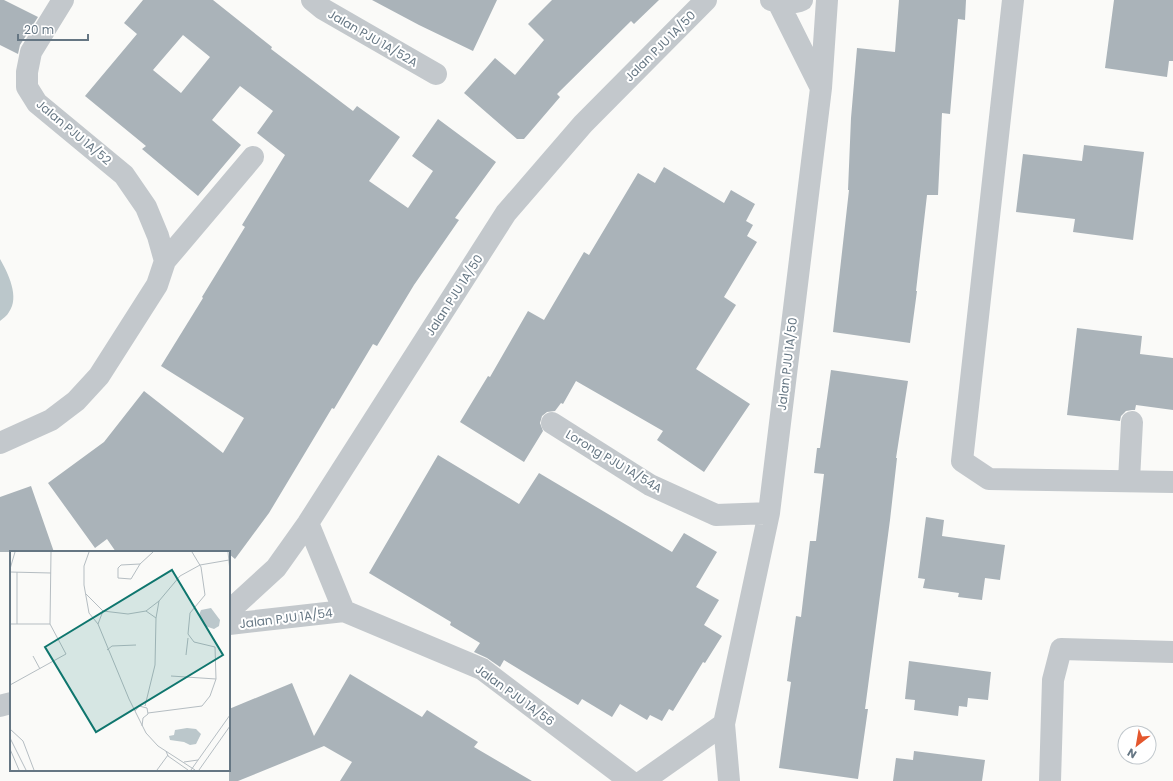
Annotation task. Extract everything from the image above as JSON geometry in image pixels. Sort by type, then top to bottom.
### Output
[{"type":"street","name":"Jalan PJU 1A/52","points":[[64,0],[31,52],[27,72],[27,87],[37,103],[124,175],[146,207],[158,236],[164,261]]},
{"type":"street","name":"Jalan PJU 1A/52A","points":[[312,0],[322,9],[436,74]]},
{"type":"street","name":"Jalan PJU 1A/50","points":[[230,610],[276,568],[308,523],[506,213],[583,124],[706,0]]},
{"type":"street","points":[[802,0],[797,2],[775,1],[820,88]]},
{"type":"street","name":"Jalan PJU 1A/50","points":[[724,724],[769,513],[820,88],[827,0]]},
{"type":"street","points":[[1013,0],[962,461],[989,479],[1129,480],[1173,482]]},
{"type":"street","points":[[0,443],[51,420],[76,401],[99,376],[156,285],[164,261],[253,157]]},
{"type":"street","name":"Lorong PJU 1A/54A","points":[[552,422],[650,485],[716,515],[769,513]]},
{"type":"street","points":[[1129,480],[1132,422]]},
{"type":"street","points":[[308,523],[344,611]]},
{"type":"street","name":"Jalan PJU 1A/54","points":[[230,624],[344,611]]},
{"type":"street","name":"Jalan PJU 1A/56","points":[[344,611],[482,669],[630,781]]},
{"type":"street","points":[[1050,781],[1053,680],[1061,649],[1173,652]]},
{"type":"street","points":[[0,706],[10,703]]},
{"type":"street","points":[[643,781],[724,724]]},
{"type":"street","points":[[724,724],[729,781]]},
{"type":"shaded area","points":[[0,259],[12,285],[13,299],[12,306],[8,313],[0,321]]},
{"type":"building","points":[[0,0],[4,0],[38,17],[20,45],[18,54],[0,45]]},
{"type":"building","points":[[143,0],[213,0],[272,47],[271,49],[353,111],[357,106],[400,137],[369,181],[408,208],[433,171],[412,156],[438,119],[496,162],[455,218],[459,220],[414,285],[377,346],[373,344],[334,409],[332,408],[269,513],[235,559],[230,555],[230,551],[115,551],[107,539],[95,548],[48,483],[104,442],[144,391],[223,453],[244,418],[161,366],[245,227],[242,225],[285,155],[257,133],[273,111],[240,86],[212,120],[241,145],[198,196],[142,149],[146,146],[85,96],[137,34],[124,23]],"holes":[[[183,35],[210,57],[181,93],[153,70]]]},
{"type":"building","points":[[372,0],[497,0],[473,51]]},
{"type":"building","points":[[552,0],[659,0],[634,24],[631,21],[557,94],[560,97],[524,139],[517,139],[464,93],[495,58],[515,75],[544,40],[528,24]]},
{"type":"building","points":[[899,0],[966,0],[965,20],[958,19],[950,114],[942,113],[938,195],[927,195],[910,343],[833,332],[849,190],[851,118],[857,48],[895,52]]},
{"type":"building","points":[[1114,0],[1173,0],[1173,61],[1169,61],[1167,77],[1105,68]]},
{"type":"building","points":[[1084,145],[1144,152],[1133,240],[1073,232],[1075,219],[1016,212],[1023,154],[1082,161]]},
{"type":"building","points":[[664,167],[724,203],[731,190],[755,204],[746,221],[753,225],[747,236],[757,242],[724,297],[736,305],[696,369],[750,404],[704,472],[657,440],[663,431],[576,381],[563,404],[561,403],[555,411],[547,412],[542,416],[540,423],[543,431],[524,462],[460,422],[488,376],[490,377],[528,311],[544,320],[584,252],[589,255],[638,173],[655,183]]},
{"type":"building","points":[[1077,328],[1142,336],[1140,354],[1173,358],[1173,410],[1136,405],[1135,410],[1126,411],[1121,416],[1120,421],[1067,415]]},
{"type":"building","points":[[831,370],[908,381],[896,458],[890,520],[865,709],[868,709],[858,779],[779,768],[791,682],[787,681],[796,616],[801,617],[810,541],[816,541],[824,474],[814,473],[817,448],[820,448]]},
{"type":"building","points":[[438,455],[519,504],[539,473],[672,552],[684,533],[717,552],[696,587],[719,600],[704,625],[722,636],[705,663],[703,662],[673,711],[669,709],[662,721],[650,715],[647,720],[620,704],[612,717],[582,699],[578,705],[504,660],[500,667],[487,658],[474,652],[480,643],[450,625],[451,622],[369,573]]},
{"type":"building","points":[[31,486],[54,551],[0,552],[0,497]]},
{"type":"building","points":[[926,517],[944,520],[942,536],[1005,545],[1000,580],[985,578],[982,600],[958,597],[959,593],[923,588],[925,579],[918,578]]},
{"type":"building","points":[[909,661],[991,672],[988,700],[968,698],[967,707],[959,706],[958,716],[914,710],[915,700],[905,699]]},
{"type":"building","points":[[350,674],[422,717],[427,710],[478,742],[474,747],[532,781],[340,781],[352,762],[324,746],[238,781],[229,781],[230,709],[292,683],[314,736]]},
{"type":"building","points":[[914,751],[985,760],[982,781],[893,781],[896,758],[913,760]]}]
